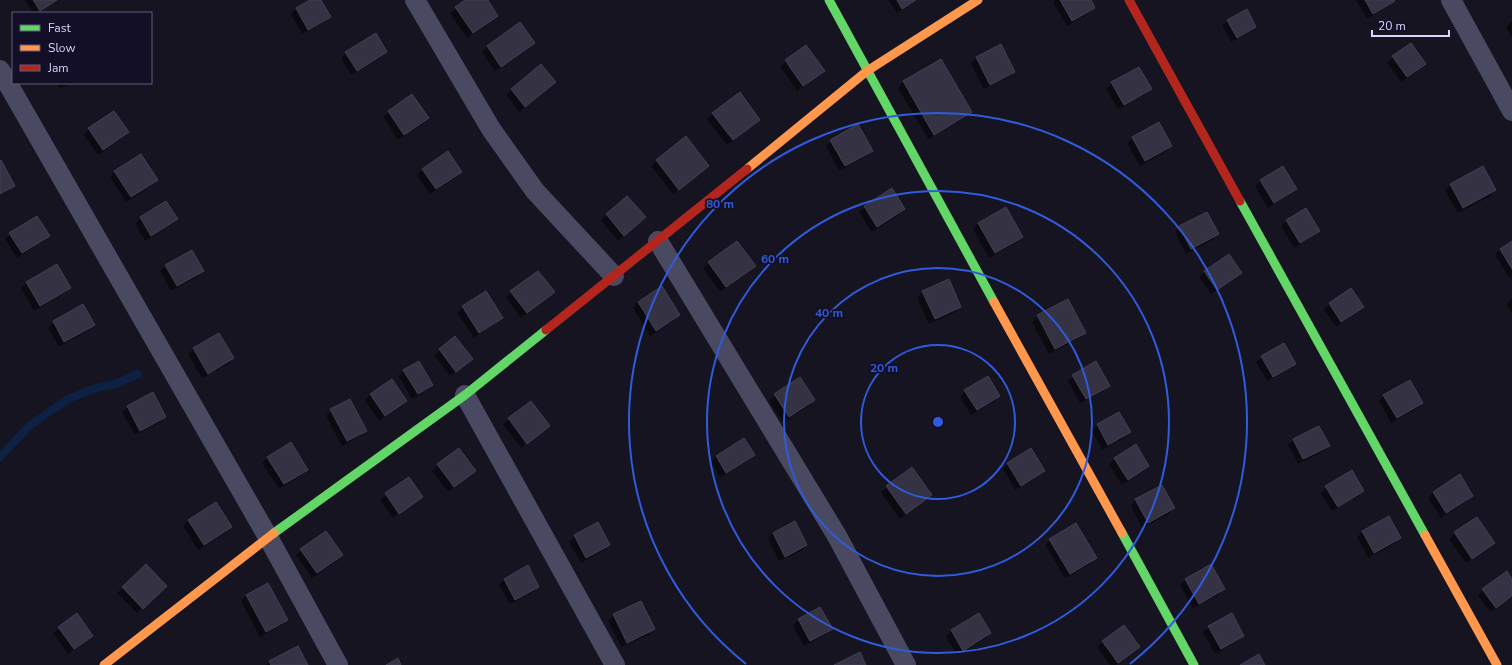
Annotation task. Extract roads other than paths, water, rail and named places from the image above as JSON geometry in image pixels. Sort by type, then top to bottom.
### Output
[{"type":"street","points":[[415,0],[492,129],[535,191],[614,276]]},
{"type":"street","points":[[829,0],[1194,665]]},
{"type":"street","points":[[104,665],[268,537],[465,395],[658,241],[867,71],[978,0]]},
{"type":"street","points":[[1129,0],[1497,665]]},
{"type":"street","points":[[1452,0],[1512,112]]},
{"type":"street","points":[[0,70],[268,537],[338,665]]},
{"type":"street","points":[[658,241],[837,536],[906,665]]},
{"type":"street","points":[[465,395],[615,665]]},
{"type":"waterway","points":[[0,457],[29,426],[68,399],[96,388],[115,384],[138,374]]}]
